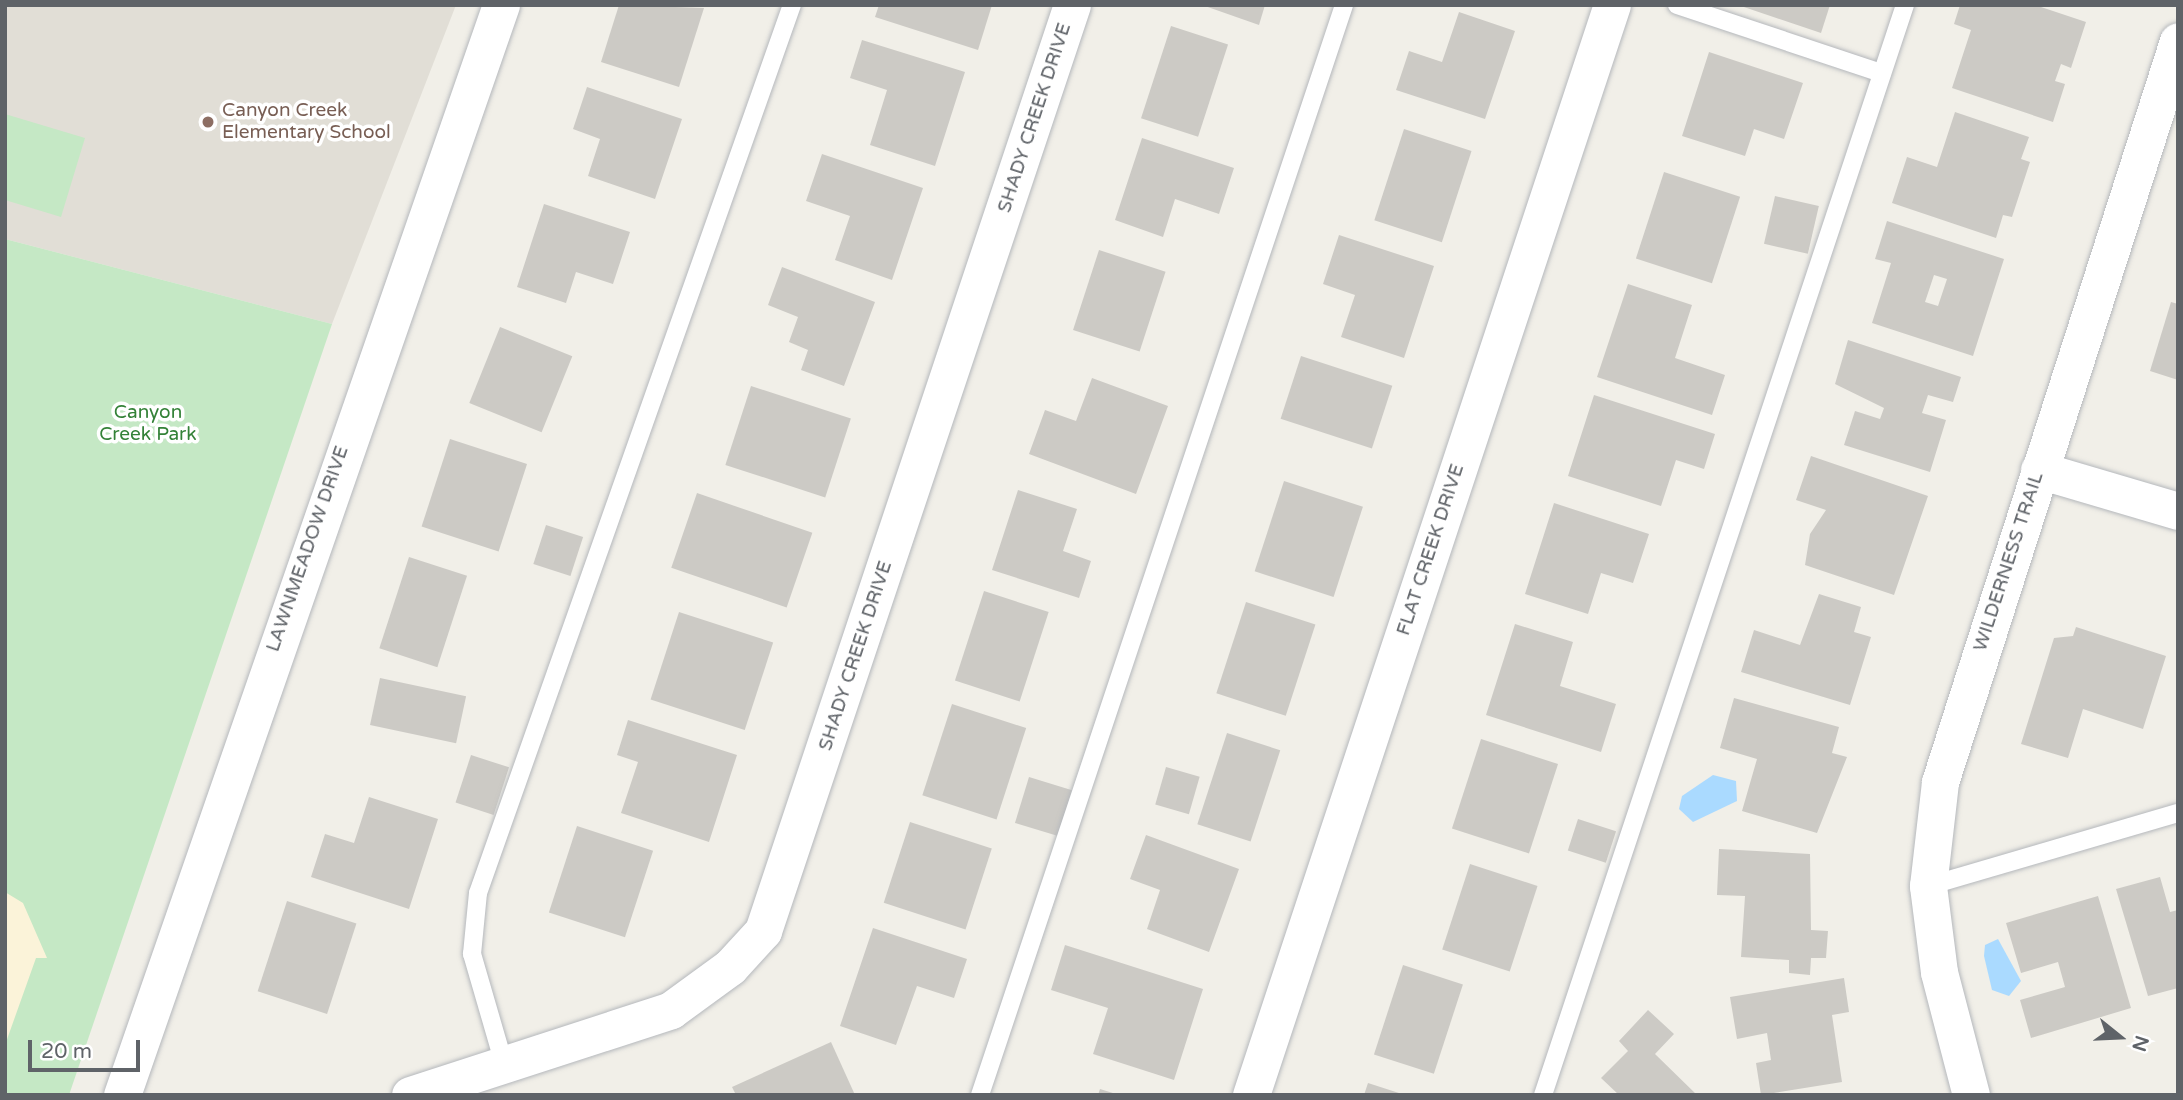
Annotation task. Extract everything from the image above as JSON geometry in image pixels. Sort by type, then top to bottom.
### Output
[{"type":"street","name":"LAWNMEADOW DRIVE","points":[[125,1094],[447,146],[502,5]]},
{"type":"street","name":"SHADY CREEK DRIVE","points":[[411,1095],[671,1010],[730,967],[763,931],[1072,5]]},
{"type":"street","name":"FLAT CREEK DRIVE","points":[[1251,1095],[1612,5]]},
{"type":"street","name":"WILDERNESS TRAIL","points":[[1971,1095],[1939,972],[1928,886],[1952,735],[2178,41]]},
{"type":"street","points":[[2039,470],[2178,511]]},
{"type":"lane","points":[[504,1064],[472,954],[478,893],[792,5]]},
{"type":"lane","points":[[980,1095],[1344,5]]},
{"type":"lane","points":[[1677,5],[1882,73]]},
{"type":"lane","points":[[1543,1095],[1905,5]]},
{"type":"lane","points":[[1928,886],[2178,813]]},
{"type":"shaded area","name":"Canyon Creek Elementary School","points":[[5,5],[456,5],[332,324],[5,239]]},
{"type":"green space","points":[[5,114],[85,138],[61,217],[5,200]]},
{"type":"green space","name":"Canyon Creek Park","points":[[5,239],[332,324],[69,1095],[5,1095]]},
{"type":"sand","points":[[5,892],[23,903],[47,958],[36,958],[5,1045]]},
{"type":"water","points":[[1713,775],[1736,781],[1737,801],[1693,822],[1679,809],[1682,796]]},
{"type":"water","points":[[1998,939],[2021,981],[2009,996],[1992,990],[1984,956],[1985,945]]},
{"type":"building","points":[[619,5],[704,8],[679,87],[601,62]]},
{"type":"building","points":[[879,5],[992,5],[978,50],[875,17]]},
{"type":"building","points":[[1202,5],[1265,5],[1259,25]]},
{"type":"building","points":[[1738,5],[1830,5],[1821,33]]},
{"type":"building","points":[[1960,5],[2035,5],[2086,22],[2071,68],[2061,64],[2055,81],[2065,84],[2053,122],[1952,88],[1971,30],[1954,24]]},
{"type":"building","points":[[1459,12],[1515,31],[1485,119],[1396,90],[1409,51],[1442,62]]},
{"type":"building","points":[[1171,26],[1228,45],[1198,137],[1141,118]]},
{"type":"building","points":[[862,40],[965,72],[935,166],[870,145],[887,90],[850,78]]},
{"type":"building","points":[[1709,52],[1803,83],[1784,139],[1754,129],[1745,156],[1682,136]]},
{"type":"building","points":[[587,87],[682,119],[655,199],[588,176],[600,139],[573,129]]},
{"type":"building","points":[[1955,112],[2029,137],[2021,159],[2030,162],[2012,217],[2003,215],[1996,238],[1892,203],[1907,157],[1937,167]]},
{"type":"building","points":[[1404,129],[1472,151],[1442,242],[1374,220]]},
{"type":"building","points":[[1142,138],[1234,168],[1219,214],[1175,199],[1163,237],[1115,220]]},
{"type":"building","points":[[822,154],[923,188],[892,280],[835,260],[850,216],[806,201]]},
{"type":"building","points":[[1664,172],[1740,197],[1712,283],[1636,259]]},
{"type":"building","points":[[1775,196],[1819,206],[1808,254],[1764,244]]},
{"type":"building","points":[[544,204],[630,232],[613,284],[576,272],[566,303],[517,287]]},
{"type":"building","points":[[1887,221],[2004,259],[1973,356],[1872,323],[1891,263],[1875,259]],"holes":[[[1934,275],[1947,279],[1938,306],[1925,302]]]},
{"type":"building","points":[[1339,235],[1434,266],[1404,358],[1341,337],[1355,295],[1323,284]]},
{"type":"building","points":[[1099,250],[1166,272],[1140,352],[1073,330]]},
{"type":"building","points":[[782,267],[875,302],[844,386],[801,370],[808,350],[789,342],[798,317],[768,305]]},
{"type":"building","points":[[1628,284],[1692,305],[1675,358],[1725,375],[1712,415],[1597,377]]},
{"type":"building","points":[[2171,302],[2178,304],[2178,380],[2150,371]]},
{"type":"building","points":[[500,327],[572,356],[542,432],[469,403]]},
{"type":"building","points":[[1848,340],[1961,377],[1953,402],[1928,395],[1922,413],[1946,420],[1930,472],[1844,445],[1855,411],[1880,419],[1884,408],[1835,384]]},
{"type":"building","points":[[1301,356],[1392,386],[1372,448],[1281,419]]},
{"type":"building","points":[[1092,378],[1168,406],[1136,494],[1029,454],[1045,410],[1076,421]]},
{"type":"building","points":[[751,386],[851,418],[825,497],[725,465]]},
{"type":"building","points":[[1594,395],[1715,434],[1704,469],[1676,460],[1661,506],[1568,476]]},
{"type":"building","points":[[450,439],[527,464],[499,552],[422,526]]},
{"type":"building","points":[[1811,456],[1928,496],[1894,595],[1805,565],[1810,534],[1826,510],[1796,500]]},
{"type":"building","points":[[1284,481],[1363,507],[1334,597],[1255,571]]},
{"type":"building","points":[[1018,490],[1077,509],[1063,551],[1091,561],[1079,598],[992,570]]},
{"type":"building","points":[[697,493],[812,533],[787,607],[671,568]]},
{"type":"building","points":[[1554,503],[1649,534],[1633,583],[1601,573],[1588,614],[1525,594]]},
{"type":"building","points":[[546,525],[583,537],[570,576],[533,564]]},
{"type":"building","points":[[409,557],[467,576],[437,667],[379,648]]},
{"type":"building","points":[[984,591],[1049,612],[1020,701],[955,680]]},
{"type":"building","points":[[1819,594],[1861,607],[1854,632],[1871,637],[1850,705],[1741,672],[1754,630],[1800,645]]},
{"type":"building","points":[[1246,602],[1315,625],[1286,716],[1216,693]]},
{"type":"building","points":[[679,612],[773,643],[745,730],[651,699]]},
{"type":"building","points":[[1515,624],[1573,642],[1560,686],[1616,704],[1601,752],[1486,715]]},
{"type":"building","points":[[2076,627],[2166,656],[2143,729],[2083,709],[2068,758],[2021,744],[2054,638],[2073,636]]},
{"type":"building","points":[[380,678],[466,696],[456,743],[370,725]]},
{"type":"building","points":[[1734,698],[1839,727],[1832,753],[1847,757],[1817,833],[1742,811],[1757,759],[1720,748]]},
{"type":"building","points":[[952,704],[1026,728],[997,819],[922,795]]},
{"type":"building","points":[[628,720],[737,755],[709,842],[621,813],[638,762],[617,755]]},
{"type":"building","points":[[1227,733],[1280,750],[1251,842],[1197,824]]},
{"type":"building","points":[[1481,739],[1558,764],[1529,853],[1452,828]]},
{"type":"building","points":[[471,755],[509,767],[494,815],[456,803]]},
{"type":"building","points":[[1166,767],[1200,777],[1189,814],[1155,804]]},
{"type":"building","points":[[1029,777],[1072,790],[1058,836],[1015,823]]},
{"type":"building","points":[[369,797],[438,819],[409,909],[311,877],[325,834],[354,843]]},
{"type":"building","points":[[1578,819],[1616,831],[1606,863],[1568,850]]},
{"type":"building","points":[[910,822],[992,849],[966,929],[884,903]]},
{"type":"building","points":[[577,826],[653,851],[625,937],[549,913]]},
{"type":"building","points":[[1146,835],[1239,869],[1209,952],[1147,929],[1160,890],[1130,879]]},
{"type":"building","points":[[1719,849],[1810,854],[1811,930],[1828,931],[1826,958],[1811,958],[1810,975],[1789,973],[1789,960],[1741,957],[1745,896],[1717,895]]},
{"type":"building","points":[[1470,864],[1538,886],[1510,972],[1442,950]]},
{"type":"building","points":[[2160,877],[2170,912],[2178,910],[2178,988],[2148,996],[2116,889]]},
{"type":"building","points":[[2098,896],[2131,1008],[2031,1038],[2020,1000],[2065,987],[2058,962],[2021,973],[2006,923]]},
{"type":"building","points":[[287,901],[356,924],[327,1014],[258,991]]},
{"type":"building","points":[[873,928],[967,959],[954,998],[917,986],[896,1045],[840,1026]]},
{"type":"building","points":[[1065,945],[1203,989],[1174,1080],[1093,1054],[1108,1008],[1051,990]]},
{"type":"building","points":[[1403,965],[1463,984],[1434,1074],[1374,1054]]},
{"type":"building","points":[[1844,978],[1849,1012],[1832,1015],[1842,1082],[1761,1095],[1756,1063],[1771,1060],[1767,1033],[1737,1039],[1730,997]]},
{"type":"building","points":[[1648,1010],[1674,1034],[1655,1054],[1697,1095],[1619,1095],[1601,1078],[1628,1051],[1619,1041]]},
{"type":"building","points":[[831,1042],[855,1095],[736,1095],[732,1087]]},
{"type":"building","points":[[1368,1083],[1402,1094],[1402,1095],[1364,1095]]},
{"type":"building","points":[[1100,1089],[1116,1094],[1116,1095],[1098,1095]]},
{"type":"place","name":"Canyon Creek Elementary School","points":[[208,122]]}]
